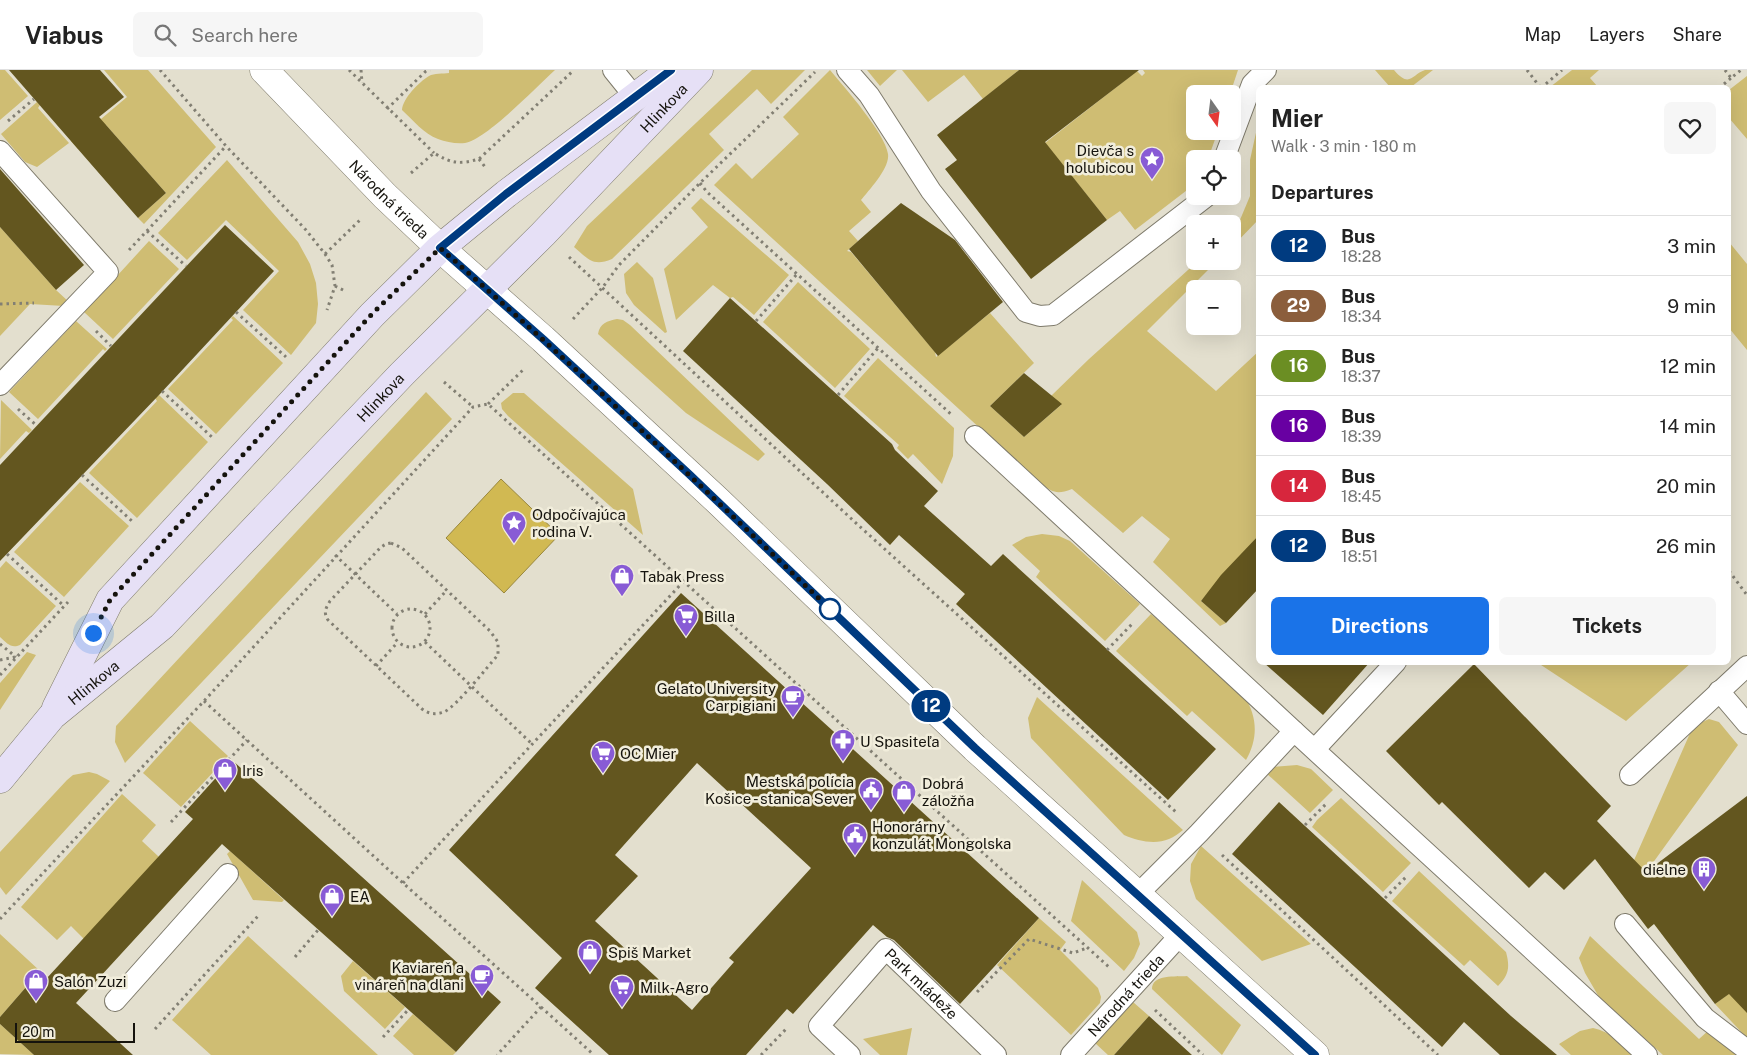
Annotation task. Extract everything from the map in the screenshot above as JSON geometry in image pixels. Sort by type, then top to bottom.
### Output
[{"type":"main road","name":"Hlinkova","points":[[52,716],[110,600],[372,314],[440,248],[506,194],[671,70]]},
{"type":"main road","name":"Hlinkova","points":[[0,779],[52,716],[162,626],[402,374],[544,234],[699,70]]},
{"type":"street","name":"Národná trieda","points":[[266,70],[385,196],[440,248],[569,362],[718,501],[975,748],[1315,1055]]},
{"type":"lane","points":[[613,70],[634,96]]},
{"type":"lane","points":[[847,70],[869,95],[931,191],[1026,312],[1040,316],[1053,315],[1195,205]]},
{"type":"lane","points":[[1227,150],[1252,84],[1266,70]]},
{"type":"lane","points":[[0,151],[108,272],[0,386]]},
{"type":"lane","points":[[974,436],[1647,1055]]},
{"type":"lane","points":[[1314,749],[1393,665]]},
{"type":"lane","points":[[1630,775],[1747,666]]},
{"type":"lane","points":[[1719,691],[1747,724]]},
{"type":"lane","points":[[1138,894],[1199,833],[1294,731]]},
{"type":"lane","points":[[115,1001],[228,874]]},
{"type":"lane","points":[[1625,924],[1705,1018],[1747,1050]]},
{"type":"lane","name":"Národná trieda","points":[[1071,1055],[1181,934]]},
{"type":"lane","name":"Park mládeže","points":[[850,1055],[819,1026],[886,949],[996,1055]]},
{"type":"path","points":[[160,70],[226,146],[306,230],[332,265],[335,286],[326,312]]},
{"type":"path","points":[[348,70],[434,153]]},
{"type":"path","points":[[361,70],[362,83]]},
{"type":"path","points":[[387,109],[426,71],[430,70]]},
{"type":"path","points":[[479,159],[574,70]]},
{"type":"path","points":[[817,70],[700,183],[619,265],[603,287],[857,524],[1199,833],[1438,1055]]},
{"type":"path","points":[[1528,70],[1539,85]]},
{"type":"path","points":[[1543,85],[1562,70]]},
{"type":"path","points":[[1725,70],[1731,78]]},
{"type":"path","points":[[1724,84],[1742,70]]},
{"type":"path","points":[[7,123],[34,99]]},
{"type":"path","points":[[108,272],[226,146]]},
{"type":"path","points":[[700,183],[707,192],[974,436]]},
{"type":"path","points":[[147,231],[186,266]]},
{"type":"path","points":[[756,321],[798,274]]},
{"type":"path","points":[[236,312],[290,361]]},
{"type":"path","points":[[838,395],[878,348]]},
{"type":"path","points":[[162,391],[216,440]]},
{"type":"path","points":[[0,919],[204,701],[473,407],[488,404],[1088,948],[1203,1055]]},
{"type":"path","points":[[82,475],[136,525]]},
{"type":"path","points":[[391,543],[402,548],[447,590],[490,631],[498,642],[498,655],[446,711],[434,714],[428,713],[325,616],[325,611],[330,601],[386,544],[391,543]]},
{"type":"path","points":[[7,554],[64,606]]},
{"type":"path","points":[[336,555],[397,614]]},
{"type":"path","points":[[1731,574],[1747,595]]},
{"type":"path","points":[[403,883],[684,582]]},
{"type":"path","points":[[425,614],[447,590]]},
{"type":"path","points":[[0,674],[71,599]]},
{"type":"path","points":[[408,609],[414,609],[425,614],[429,619],[431,631],[425,642],[413,647],[406,647],[398,642],[392,627],[397,614],[408,609]]},
{"type":"path","points":[[656,611],[660,616]]},
{"type":"path","points":[[376,666],[398,642]]},
{"type":"path","points":[[425,642],[532,744]]},
{"type":"path","points":[[0,644],[16,657]]},
{"type":"path","points":[[0,660],[16,657]]},
{"type":"path","points":[[204,701],[594,1055]]},
{"type":"path","points":[[171,822],[247,740]]},
{"type":"path","points":[[155,1029],[258,916]]},
{"type":"path","points":[[295,957],[318,930]]},
{"type":"path","points":[[973,991],[976,994],[1028,939],[1073,953],[1088,948]]},
{"type":"path","points":[[497,1055],[541,1007]]},
{"type":"path","points":[[383,1037],[408,1010]]},
{"type":"shaded area","points":[[0,70],[5,70],[28,96],[0,120]]},
{"type":"shaded area","points":[[104,70],[148,70],[216,147],[144,224],[138,218],[166,193],[106,125],[78,149],[71,141],[99,117],[101,119],[127,97]]},
{"type":"shaded area","points":[[449,70],[555,70],[524,100],[486,132],[465,143],[455,143],[433,137],[402,110],[405,100],[421,82],[431,75],[449,73]]},
{"type":"shaded area","points":[[752,70],[805,70],[771,104],[757,89],[709,134],[724,150],[612,259],[595,262],[574,247],[587,226]]},
{"type":"shaded area","points":[[830,70],[872,123],[880,135],[888,154],[886,166],[874,185],[861,200],[871,212],[849,231],[858,241],[847,251],[851,252],[935,352],[936,357],[990,313],[1034,363],[990,406],[1024,437],[1061,405],[1051,396],[1089,359],[1188,270],[1208,270],[1198,280],[1186,280],[1186,292],[1147,331],[1216,391],[1256,354],[1256,538],[1201,601],[1226,623],[1220,626],[1153,562],[1170,539],[1142,516],[1123,533],[1072,489],[1055,492],[1041,484],[714,185],[736,163],[752,179],[799,134],[783,117]]},
{"type":"shaded area","points":[[867,70],[897,70],[880,86]]},
{"type":"shaded area","points":[[902,70],[1019,70],[983,99],[964,75],[928,102]]},
{"type":"shaded area","points":[[1143,70],[1238,70],[1233,85],[1186,85],[1186,140],[1215,140],[1211,150],[1186,150],[1186,191],[1135,230],[1120,211],[1107,220],[1045,143],[1137,71],[1142,76],[1145,73]]},
{"type":"shaded area","points":[[1375,70],[1394,70],[1404,79],[1411,79],[1425,70],[1433,70],[1414,85],[1388,85]]},
{"type":"shaded area","points":[[1572,70],[1599,70],[1590,78],[1596,85],[1553,85]]},
{"type":"shaded area","points":[[1747,76],[1747,139],[1731,120],[1731,88]]},
{"type":"shaded area","points":[[37,102],[40,105],[38,108],[69,143],[37,167],[25,162],[1,134]]},
{"type":"shaded area","points":[[1256,133],[1256,222],[1241,238],[1241,217],[1250,196],[1250,160]]},
{"type":"shaded area","points":[[227,160],[298,242],[310,264],[316,283],[318,304],[316,323],[291,355],[243,310],[279,271],[226,220],[187,260],[158,233]]},
{"type":"shaded area","points":[[701,198],[789,275],[754,315],[733,297],[730,298],[713,285],[676,320],[664,269],[708,227],[691,208]]},
{"type":"shaded area","points":[[0,227],[69,302],[64,306],[30,304],[0,336]]},
{"type":"shaded area","points":[[149,241],[179,269],[113,339],[84,312]]},
{"type":"shaded area","points":[[1731,244],[1747,264],[1747,350],[1731,330]]},
{"type":"shaded area","points":[[637,262],[653,278],[667,332],[665,333],[634,305],[626,293],[624,274]]},
{"type":"shaded area","points":[[798,282],[870,349],[835,388],[763,322]]},
{"type":"shaded area","points":[[233,316],[283,363],[216,434],[168,389],[233,320],[231,318]]},
{"type":"shaded area","points":[[617,319],[623,320],[630,325],[765,454],[758,461],[686,413],[598,334],[600,327],[604,323]]},
{"type":"shaded area","points":[[76,321],[107,349],[105,351],[103,349],[38,419],[9,392]]},
{"type":"shaded area","points":[[878,358],[954,428],[953,456],[942,484],[913,454],[908,459],[897,448],[899,445],[844,396]]},
{"type":"shaded area","points":[[426,392],[452,419],[125,763],[115,742],[116,726]]},
{"type":"shaded area","points":[[513,393],[524,393],[633,489],[643,535],[508,416],[502,409],[501,403]]},
{"type":"shaded area","points":[[159,395],[208,442],[137,518],[89,473],[157,401],[155,398]]},
{"type":"shaded area","points":[[1,400],[32,430],[29,433],[26,431],[0,459]]},
{"type":"shaded area","points":[[501,479],[559,535],[504,593],[446,538]]},
{"type":"shaded area","points":[[80,482],[129,526],[64,597],[14,552]]},
{"type":"shaded area","points":[[1042,534],[1059,536],[1070,541],[1140,604],[1105,641],[1036,577],[1040,571],[1012,545],[1026,537]]},
{"type":"shaded area","points":[[6,561],[56,606],[17,646],[9,645],[0,637],[0,568]]},
{"type":"shaded area","points":[[1151,614],[1244,696],[1252,712],[1255,728],[1253,744],[1246,760],[1192,711],[1187,716],[1116,651]]},
{"type":"shaded area","points":[[27,652],[36,655],[0,710],[0,683]]},
{"type":"shaded area","points":[[1541,665],[1689,665],[1626,721]]},
{"type":"shaded area","points":[[1037,697],[1183,830],[1171,838],[1158,842],[1135,839],[1124,835],[1031,738],[1028,718]]},
{"type":"shaded area","points":[[1709,719],[1719,722],[1738,745],[1647,871],[1620,892],[1691,731],[1700,723]]},
{"type":"shaded area","points":[[190,721],[228,756],[181,807],[143,773]]},
{"type":"shaded area","points":[[1297,765],[1311,769],[1333,790],[1310,813],[1265,772],[1272,767]]},
{"type":"shaded area","points":[[89,772],[110,781],[6,895],[0,887],[0,852],[67,780],[73,775]]},
{"type":"shaded area","points":[[122,794],[156,825],[142,841],[159,857],[84,939],[71,926],[57,940],[21,907]]},
{"type":"shaded area","points":[[1341,798],[1411,863],[1383,892],[1312,827]]},
{"type":"shaded area","points":[[1201,846],[1311,944],[1262,961],[1196,899],[1190,881],[1191,864]]},
{"type":"shaded area","points":[[230,851],[284,900],[282,902],[253,900],[227,854]]},
{"type":"shaded area","points":[[1419,871],[1506,952],[1508,970],[1498,986],[1470,960],[1464,966],[1392,901]]},
{"type":"shaded area","points":[[1082,880],[1137,932],[1140,944],[1134,958],[1124,971],[1071,921]]},
{"type":"shaded area","points":[[1039,918],[1066,942],[1060,950],[1098,988],[1101,997],[1100,1003],[1071,1035],[997,965]]},
{"type":"shaded area","points":[[0,934],[40,971],[0,1017]]},
{"type":"shaded area","points":[[248,936],[378,1055],[211,1055],[172,1020]]},
{"type":"shaded area","points":[[1590,936],[1699,1039],[1709,1030],[1741,1055],[1663,1055],[1599,997],[1585,973],[1579,958]]},
{"type":"shaded area","points":[[353,961],[405,1007],[385,1029],[344,991],[341,976]]},
{"type":"shaded area","points":[[1187,976],[1241,1025],[1222,1055],[1152,989],[1153,984],[1160,979]]},
{"type":"shaded area","points":[[1747,980],[1747,1038],[1715,1004]]},
{"type":"shaded area","points":[[1133,1002],[1149,1016],[1114,1055],[1108,1055],[1095,1043]]},
{"type":"shaded area","points":[[413,1014],[456,1052],[453,1055],[414,1055],[393,1036]]},
{"type":"shaded area","points":[[0,1024],[34,1055],[0,1054]]},
{"type":"shaded area","points":[[912,1028],[907,1055],[880,1055],[863,1039]]},
{"type":"shaded area","points":[[1593,1028],[1610,1035],[1634,1055],[1571,1055],[1559,1044],[1580,1031]]},
{"type":"building","points":[[9,70],[100,70],[124,97],[99,117],[166,193],[138,218]]},
{"type":"building","points":[[1019,70],[1139,70],[1045,142],[1107,220],[1031,279],[945,169],[957,160],[937,135]]},
{"type":"building","points":[[0,169],[84,265],[56,290],[0,227]]},
{"type":"building","points":[[901,203],[955,240],[1003,302],[938,356],[849,249]]},
{"type":"building","points":[[225,225],[274,271],[159,395],[0,561],[0,465]]},
{"type":"building","points":[[730,298],[892,444],[895,450],[938,491],[924,506],[991,566],[1003,554],[1216,749],[1168,800],[956,604],[965,594],[899,535],[890,545],[683,351]]},
{"type":"building","points":[[1024,373],[1062,404],[1024,437],[990,406]]},
{"type":"building","points":[[1256,538],[1256,591],[1226,623],[1201,601],[1221,575]]},
{"type":"building","points":[[681,593],[1039,918],[960,1004],[894,940],[887,937],[873,925],[793,1014],[787,1009],[746,1055],[609,1055],[535,988],[562,958],[449,850]],"holes":[[[697,763],[811,868],[729,958],[734,962],[692,1010],[595,921],[638,876],[615,855]]]},
{"type":"building","points":[[1266,665],[1367,665],[1323,715]]},
{"type":"building","points":[[1475,665],[1611,806],[1597,821],[1646,872],[1747,796],[1747,1013],[1729,994],[1715,1004],[1654,924],[1648,929],[1595,859],[1564,890],[1545,872],[1529,888],[1442,802],[1439,805],[1386,751]]},
{"type":"building","points":[[232,760],[501,1002],[456,1052],[222,844],[76,1003],[133,1055],[34,1055],[0,1024],[0,1017],[40,971],[47,978],[193,819],[185,812]]},
{"type":"building","points":[[1279,802],[1511,1016],[1557,1055],[1500,1055],[1464,1022],[1442,1047],[1232,854]]},
{"type":"building","points":[[1149,1016],[1192,1055],[1114,1055]]},
{"type":"bus line","name":"12","points":[[671,70],[506,194],[440,248],[543,339],[718,501],[975,748],[1315,1055]]},
{"type":"place","name":"Dievča s holubicou","points":[[1152,180]]},
{"type":"place","name":"Odpočívajúca rodina V.","points":[[514,544]]},
{"type":"place","name":"Tabak Press","points":[[622,597]]},
{"type":"place","name":"Billa","points":[[686,637]]},
{"type":"place","name":"Gelato University Carpigiani","points":[[793,718]]},
{"type":"place","name":"U Spasiteľa","points":[[843,762]]},
{"type":"place","name":"OC Mier","points":[[603,774]]},
{"type":"place","name":"Iris","points":[[225,791]]},
{"type":"place","name":"Mestská polícia Košice - stanica Sever","points":[[871,811]]},
{"type":"place","name":"Dobrá záložňa","points":[[904,813]]},
{"type":"place","name":"Honorárny konzulát Mongolska","points":[[855,856]]},
{"type":"place","name":"dielne","points":[[1704,890]]},
{"type":"place","name":"EA","points":[[332,917]]},
{"type":"place","name":"Spiš Market","points":[[590,973]]},
{"type":"place","name":"Kaviareň a vináreň na dlani","points":[[482,997]]},
{"type":"place","name":"Salón Zuzi","points":[[36,1002]]},
{"type":"place","name":"Milk-Agro","points":[[622,1008]]},
{"type":"route","points":[[93,633],[110,600],[372,314],[440,248],[576,369],[718,501],[834,613],[830,609]]}]
